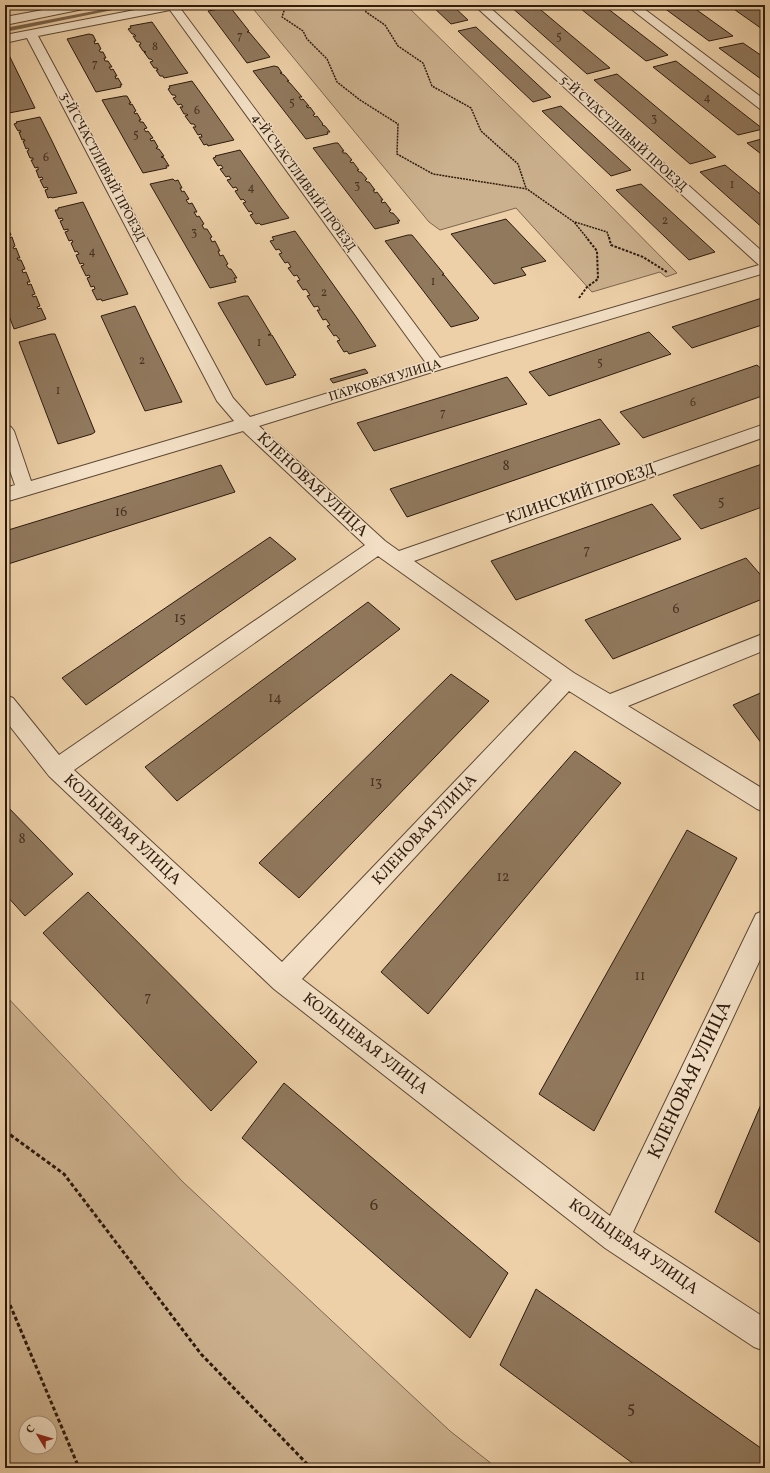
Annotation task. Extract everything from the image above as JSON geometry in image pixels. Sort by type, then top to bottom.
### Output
[{"type":"street","points":[[5,21],[88,5]]},
{"type":"street","name":"5-Й СЧАСТЛИВЫЙ ПРОЕЗД","points":[[480,5],[765,262]]},
{"type":"street","points":[[632,5],[765,106]]},
{"type":"street","points":[[5,39],[176,6]]},
{"type":"street","name":"4-Й СЧАСТЛИВЫЙ ПРОЕЗД","points":[[176,6],[436,365]]},
{"type":"street","name":"3-Й СЧАСТЛИВЫЙ ПРОЕЗД","points":[[31,34],[226,401],[246,424]]},
{"type":"street","name":"ПАРКОВАЯ УЛИЦА","points":[[5,495],[246,424],[436,365],[765,268]]},
{"type":"street","name":"КЛЕНОВАЯ УЛИЦА","points":[[246,424],[378,546],[567,679],[765,802]]},
{"type":"street","name":"КЛИНСКИЙ ПРОЕЗД","points":[[398,559],[765,430]]},
{"type":"street","points":[[5,431],[25,489]]},
{"type":"street","name":"КЛЕНОВАЯ УЛИЦА","points":[[57,769],[378,546]]},
{"type":"street","points":[[607,705],[765,641]]},
{"type":"street","name":"КЛЕНОВАЯ УЛИЦА","points":[[283,980],[567,679]]},
{"type":"street","name":"КОЛЬЦЕВАЯ УЛИЦА","points":[[5,704],[57,769],[283,980],[615,1238],[765,1336]]},
{"type":"street","name":"КЛЕНОВАЯ УЛИЦА","points":[[615,1238],[765,922]]},
{"type":"path","points":[[286,5],[282,17],[303,31],[307,39],[327,59],[337,82],[360,100],[398,124],[397,154],[433,174],[526,189],[574,222],[607,232],[611,245],[643,257],[694,290]]},
{"type":"path","points":[[364,5],[366,12],[384,25],[398,46],[423,63],[432,86],[471,108],[481,131],[518,164],[526,189]]},
{"type":"path","points":[[571,326],[572,308],[587,287],[598,279],[596,251],[574,222]]},
{"type":"path","points":[[5,1130],[64,1174],[202,1354],[311,1468]]},
{"type":"path","points":[[5,1293],[79,1468]]},
{"type":"shaded area","points":[[250,5],[406,5],[593,188],[677,273],[666,277],[660,272],[592,292],[516,208],[440,230],[429,222]]},
{"type":"shaded area","points":[[5,995],[183,1182],[450,1431],[497,1468],[5,1468]]},
{"type":"building","points":[[431,5],[452,5],[468,20],[451,24]]},
{"type":"building","points":[[535,5],[610,68],[587,74],[510,6]]},
{"type":"building","points":[[576,5],[603,5],[668,55],[646,61]]},
{"type":"building","points":[[660,5],[690,5],[733,36],[709,41]]},
{"type":"building","points":[[728,5],[760,5],[765,9],[765,31]]},
{"type":"building","points":[[230,7],[249,31],[247,32],[249,32],[270,57],[247,63],[208,11]]},
{"type":"building","points":[[152,22],[188,73],[164,78],[163,76],[160,76],[156,70],[158,70],[157,68],[154,68],[150,62],[153,61],[149,59],[144,52],[146,52],[143,51],[139,45],[141,44],[140,42],[137,42],[133,36],[136,36],[128,29],[131,28],[130,26]]},
{"type":"building","points":[[476,27],[551,97],[533,102],[458,31]]},
{"type":"building","points":[[89,34],[93,35],[96,41],[94,41],[95,44],[98,43],[101,49],[99,50],[100,52],[103,52],[106,58],[104,58],[105,61],[108,61],[112,67],[109,67],[111,70],[113,69],[117,76],[115,76],[116,79],[118,78],[122,85],[120,85],[121,87],[96,92],[67,39]]},
{"type":"building","points":[[743,43],[765,58],[765,82],[719,48]]},
{"type":"building","points":[[5,51],[7,51],[35,108],[9,113],[5,104]]},
{"type":"building","points":[[676,61],[763,129],[738,135],[653,67]]},
{"type":"building","points":[[274,66],[278,67],[282,73],[280,73],[284,75],[289,81],[287,81],[302,97],[299,97],[301,100],[303,99],[309,106],[306,106],[308,108],[310,107],[315,114],[313,115],[315,117],[317,116],[323,124],[322,125],[325,126],[330,132],[327,132],[328,134],[306,139],[253,71]]},
{"type":"building","points":[[617,74],[716,157],[690,164],[594,80]]},
{"type":"building","points":[[192,81],[234,140],[208,146],[207,144],[204,145],[199,137],[202,137],[201,134],[198,135],[193,127],[196,127],[194,124],[191,124],[185,116],[188,115],[184,114],[180,107],[183,107],[181,104],[178,105],[173,98],[176,97],[175,95],[172,95],[168,89],[170,88],[169,86]]},
{"type":"building","points":[[127,96],[131,103],[129,103],[130,105],[132,104],[136,111],[134,112],[135,114],[137,113],[141,120],[139,120],[140,122],[143,122],[147,128],[144,129],[146,132],[148,131],[153,138],[150,139],[151,141],[154,140],[158,147],[156,148],[159,149],[164,156],[161,157],[164,158],[169,166],[166,166],[167,168],[143,173],[102,100]]},
{"type":"building","points":[[561,106],[631,170],[611,176],[542,111]]},
{"type":"building","points":[[40,117],[77,193],[48,198],[45,190],[48,189],[47,187],[44,188],[40,180],[43,179],[42,177],[39,178],[36,170],[38,170],[38,167],[35,168],[31,160],[33,160],[33,158],[30,158],[27,151],[29,150],[28,148],[26,149],[23,141],[25,141],[24,139],[22,140],[19,132],[21,132],[20,130],[18,131],[14,124],[17,123],[16,122]]},
{"type":"building","points":[[765,138],[765,157],[747,143]]},
{"type":"building","points":[[338,143],[344,151],[342,151],[343,153],[346,153],[352,160],[350,161],[351,163],[353,162],[359,170],[357,170],[367,179],[365,180],[369,182],[375,190],[373,190],[375,193],[377,192],[383,200],[381,200],[382,203],[385,202],[391,210],[389,211],[393,213],[400,221],[397,221],[399,223],[375,229],[313,148]]},
{"type":"building","points":[[240,150],[289,218],[261,225],[259,223],[256,224],[250,215],[253,214],[251,211],[249,212],[243,203],[246,202],[243,199],[241,200],[235,191],[238,190],[236,187],[233,188],[227,180],[231,179],[229,176],[226,177],[220,169],[223,168],[221,165],[218,166],[213,158],[216,157],[215,156]]},
{"type":"building","points":[[725,165],[765,198],[765,230],[700,172]]},
{"type":"building","points":[[173,179],[175,181],[178,180],[182,188],[180,188],[182,192],[184,191],[189,199],[186,200],[189,204],[192,203],[197,212],[194,212],[197,217],[199,216],[204,224],[202,225],[204,229],[207,229],[212,237],[210,238],[212,242],[215,241],[220,251],[218,251],[220,256],[223,255],[228,264],[226,265],[229,269],[231,269],[237,278],[234,278],[236,282],[210,288],[150,184]]},
{"type":"building","points":[[641,184],[715,252],[689,260],[616,190]]},
{"type":"building","points":[[83,202],[128,294],[102,301],[101,299],[97,300],[92,290],[95,289],[94,286],[91,287],[87,278],[90,277],[89,275],[86,276],[81,266],[84,265],[83,263],[80,264],[76,255],[79,254],[77,251],[75,252],[71,243],[73,242],[72,240],[69,241],[65,232],[68,231],[68,229],[64,230],[60,221],[63,220],[62,218],[59,219],[55,210]]},
{"type":"building","points":[[506,219],[546,261],[521,268],[526,275],[494,284],[451,234]]},
{"type":"building","points":[[7,226],[11,235],[8,236],[9,238],[12,237],[15,246],[13,247],[14,249],[16,248],[20,258],[17,258],[18,260],[21,260],[25,269],[22,270],[23,273],[26,272],[30,282],[27,282],[28,285],[31,284],[35,294],[32,295],[33,297],[36,296],[40,306],[37,307],[38,309],[41,308],[46,319],[14,329],[5,305],[5,227]]},
{"type":"building","points":[[295,231],[376,346],[349,354],[347,351],[344,352],[337,341],[340,340],[336,335],[334,336],[327,326],[330,325],[326,319],[323,320],[317,310],[320,310],[318,306],[314,307],[307,296],[310,295],[306,289],[303,290],[297,281],[300,280],[297,275],[294,276],[288,268],[291,267],[288,262],[285,263],[279,254],[282,253],[279,249],[276,250],[270,241],[274,240],[272,237]]},
{"type":"building","points":[[412,235],[444,274],[442,275],[444,275],[479,318],[477,320],[451,327],[385,241]]},
{"type":"building","points":[[248,296],[271,334],[268,335],[272,335],[296,375],[293,376],[294,377],[266,385],[218,303]]},
{"type":"building","points":[[765,297],[765,324],[692,348],[672,327]]},
{"type":"building","points":[[135,306],[182,402],[145,411],[101,316]]},
{"type":"building","points":[[649,332],[671,354],[549,396],[529,372]]},
{"type":"building","points":[[55,334],[95,432],[58,444],[19,342]]},
{"type":"building","points":[[757,365],[765,372],[765,395],[643,438],[620,412]]},
{"type":"building","points":[[365,369],[368,373],[333,383],[330,379]]},
{"type":"building","points":[[507,377],[527,404],[374,451],[357,423]]},
{"type":"building","points":[[600,419],[620,444],[407,517],[390,489]]},
{"type":"building","points":[[765,463],[765,506],[701,529],[673,495]]},
{"type":"building","points":[[221,465],[235,492],[5,565],[5,531]]},
{"type":"building","points":[[652,504],[681,539],[516,600],[491,561]]},
{"type":"building","points":[[270,537],[296,559],[86,705],[62,678]]},
{"type":"building","points":[[746,558],[765,580],[765,598],[613,659],[585,620]]},
{"type":"building","points":[[368,602],[400,629],[177,801],[145,767]]},
{"type":"building","points":[[451,674],[489,701],[299,898],[259,863]]},
{"type":"building","points":[[765,691],[765,748],[733,705]]},
{"type":"building","points":[[575,751],[621,783],[428,1014],[381,972]]},
{"type":"building","points":[[5,804],[73,874],[25,916],[5,894]]},
{"type":"building","points":[[687,830],[737,858],[594,1131],[539,1094]]},
{"type":"building","points":[[88,892],[257,1062],[211,1111],[43,933]]},
{"type":"building","points":[[284,1083],[508,1273],[470,1338],[242,1138]]},
{"type":"building","points":[[765,1095],[765,1246],[715,1212]]},
{"type":"building","points":[[536,1289],[765,1451],[765,1468],[639,1468],[500,1365]]},
{"type":"waterway","points":[[5,30],[134,5]]}]
